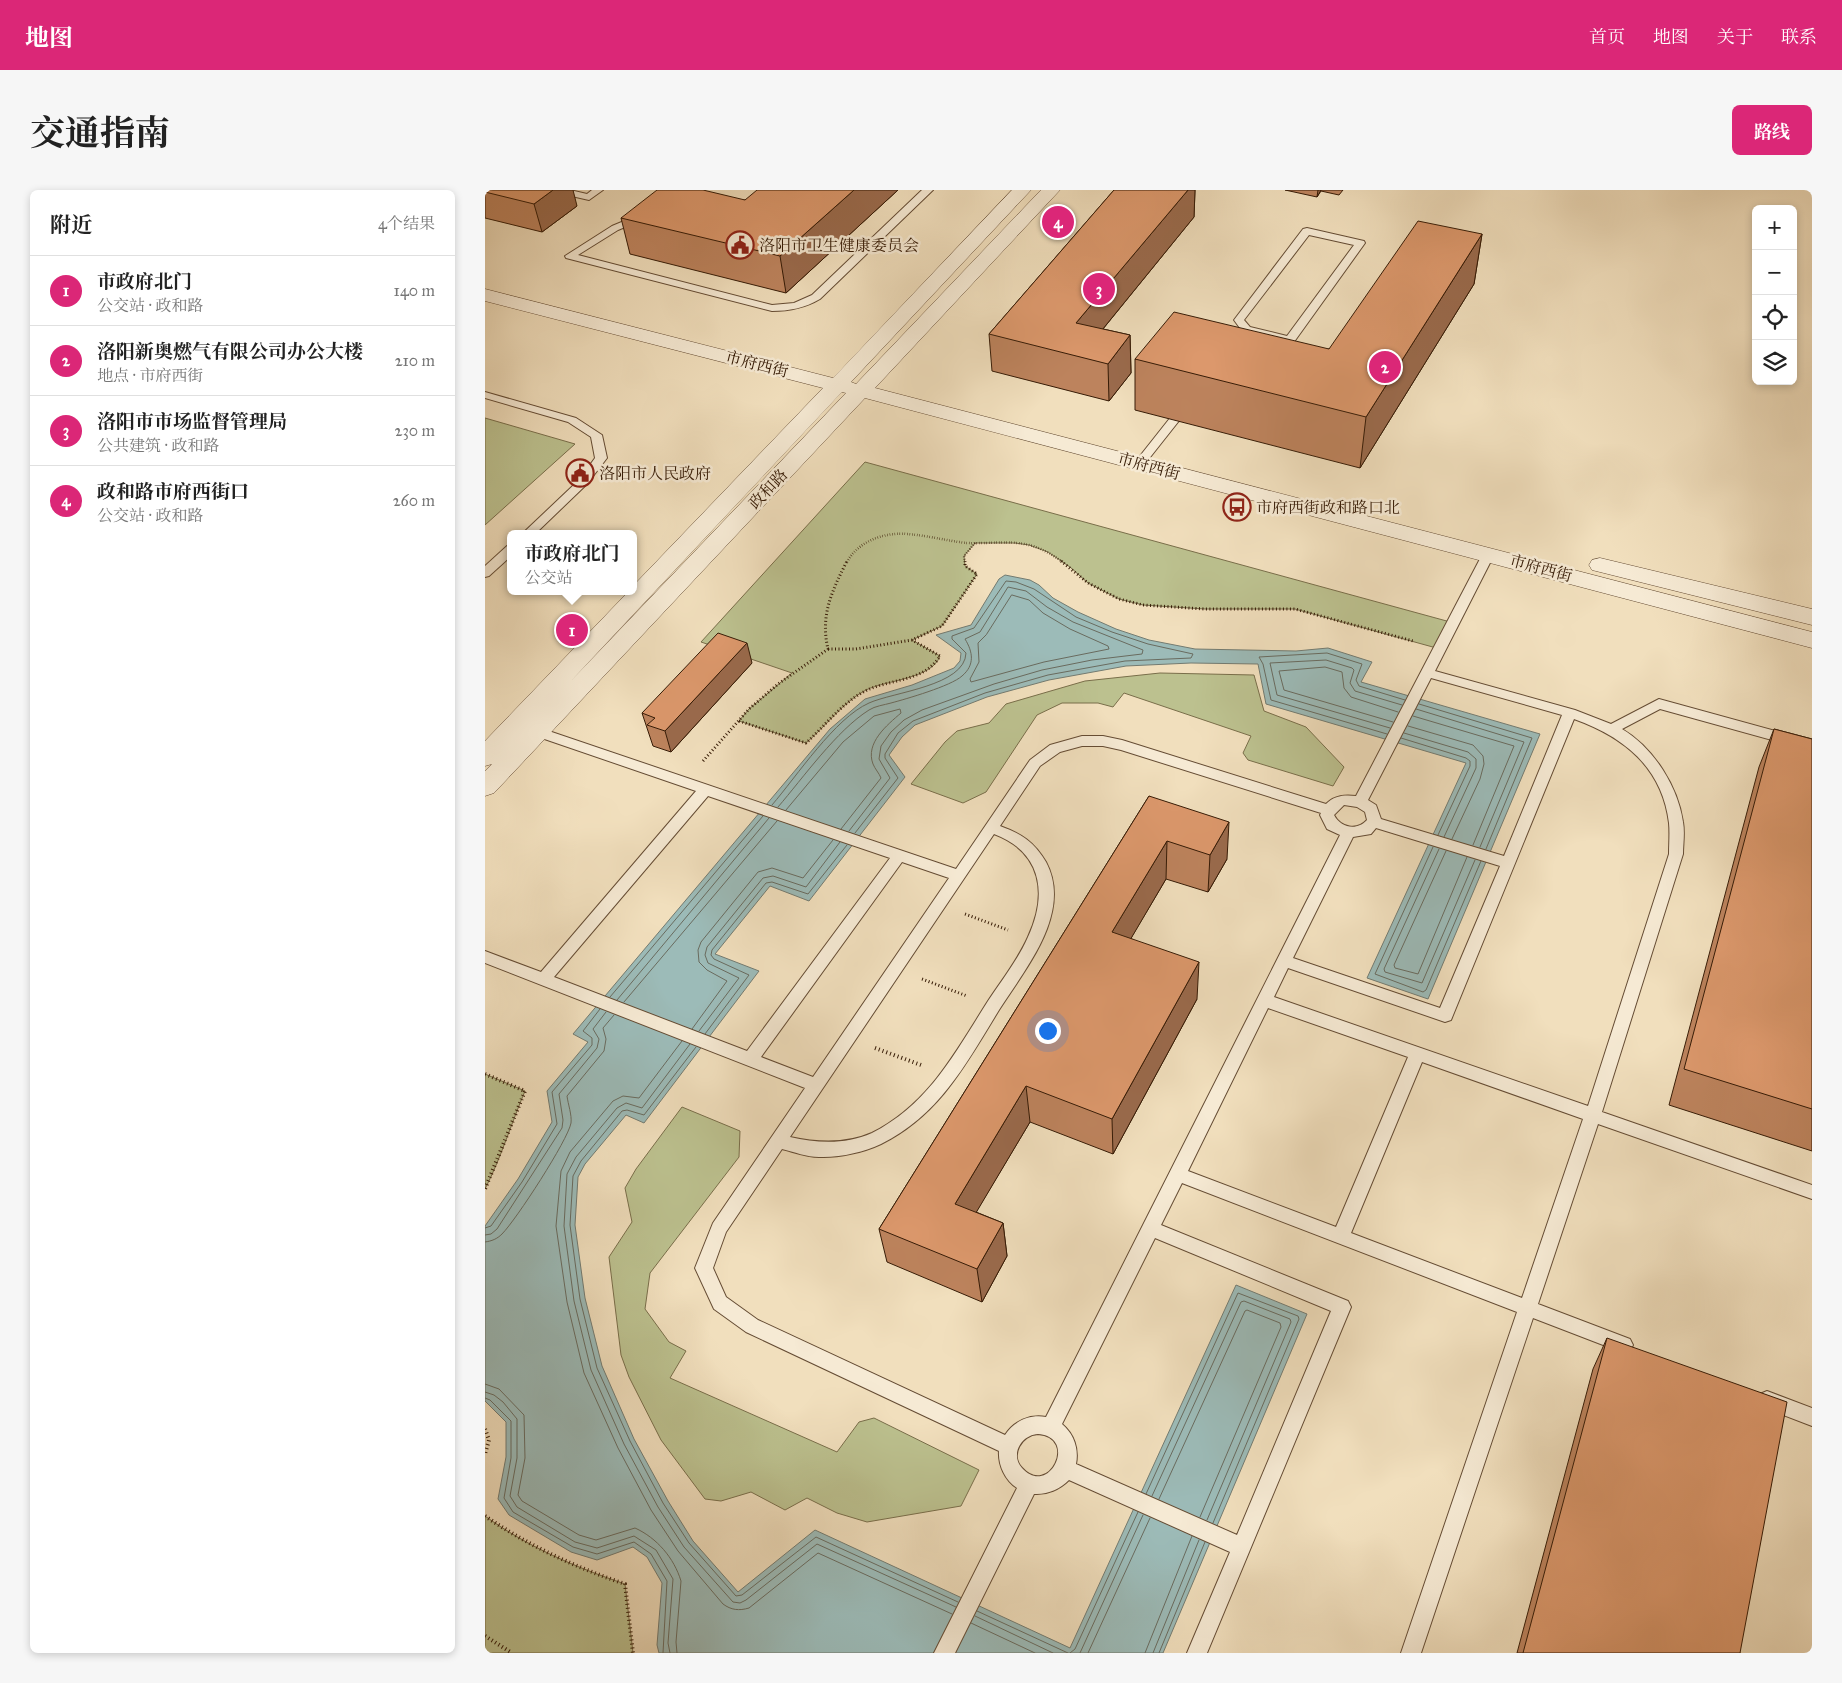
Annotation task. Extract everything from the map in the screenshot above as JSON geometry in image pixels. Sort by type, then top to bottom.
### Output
[{"type":"street","name":"政和路","points":[[485,787],[855,382],[1022,190]]},
{"type":"street","name":"政和路","points":[[485,757],[855,382],[1049,190]]},
{"type":"street","name":"市府西街","points":[[485,281],[855,382],[1145,457],[1812,616]]},
{"type":"street","name":"市府西街","points":[[485,295],[855,382]]},
{"type":"street","name":"市府西街","points":[[1145,457],[1488,555],[1812,640]]},
{"type":"lane","points":[[557,190],[589,197],[598,190]]},
{"type":"lane","points":[[651,213],[615,228],[569,256],[772,308],[788,308],[802,306],[816,297],[928,190]]},
{"type":"lane","points":[[1307,231],[1360,243],[1290,340],[1243,332],[1239,320],[1307,231]]},
{"type":"lane","points":[[485,396],[573,420],[596,435],[601,458],[583,482],[531,530]]},
{"type":"lane","points":[[1145,457],[1173,420]]},
{"type":"lane","points":[[485,573],[507,553]]},
{"type":"lane","points":[[1360,802],[1488,555]]},
{"type":"lane","points":[[1411,1653],[1593,1115],[1676,854],[1676,824],[1671,799],[1659,775],[1622,735],[1570,713],[1427,674]]},
{"type":"lane","points":[[1611,730],[1659,704],[1812,746]]},
{"type":"lane","points":[[1284,961],[1445,1016],[1570,713]]},
{"type":"lane","points":[[515,725],[959,876]]},
{"type":"lane","points":[[1009,1446],[751,1326],[720,1303],[704,1268],[719,1228],[1035,763],[1055,748],[1082,741],[1103,741],[1121,745],[1329,810]]},
{"type":"lane","points":[[543,980],[705,790]]},
{"type":"lane","points":[[1353,800],[1360,802],[1371,809],[1373,815],[1373,822],[1366,830],[1348,833],[1332,826],[1327,815],[1329,810],[1338,802],[1353,800]]},
{"type":"lane","points":[[1373,822],[1508,863]]},
{"type":"lane","points":[[778,1141],[818,1150],[844,1148],[875,1139],[901,1124],[929,1101],[950,1075],[1035,940],[1045,915],[1047,889],[1043,869],[1032,851],[1019,839],[992,828]]},
{"type":"lane","points":[[1051,1427],[1348,833]]},
{"type":"lane","points":[[750,1059],[899,856]]},
{"type":"lane","points":[[485,957],[816,1085]]},
{"type":"lane","points":[[1264,1000],[1812,1192]]},
{"type":"lane","points":[[1341,1237],[1417,1054]]},
{"type":"lane","points":[[1177,1174],[1638,1350]]},
{"type":"lane","points":[[1150,1228],[1342,1307],[1197,1653]]},
{"type":"lane","points":[[1748,1393],[1812,1418]]},
{"type":"lane","points":[[1041,1425],[1051,1427],[1065,1440],[1069,1449],[1064,1468],[1058,1476],[1049,1482],[1029,1484],[1020,1480],[1008,1465],[1009,1446],[1022,1430],[1041,1425]]},
{"type":"lane","points":[[1064,1468],[1241,1547]]},
{"type":"lane","points":[[944,1653],[1029,1484]]},
{"type":"path","points":[[828,650],[824,631],[827,612],[835,586],[850,556],[867,541],[895,534],[975,543],[1029,545],[1048,552],[1070,567],[1088,583],[1119,599],[1143,605],[1205,610],[1295,608],[1440,649]]},
{"type":"path","points":[[685,782],[749,709],[778,684],[828,650],[855,649],[912,640],[942,626],[977,574],[965,566],[964,556],[975,543]]},
{"type":"path","points":[[739,721],[806,743],[847,703],[867,689],[925,671],[939,662],[941,656],[912,640]]},
{"type":"path","points":[[975,918],[1035,940]]},
{"type":"path","points":[[931,982],[994,1006]]},
{"type":"path","points":[[885,1051],[950,1075]]},
{"type":"path","points":[[485,1074],[525,1092],[505,1139],[494,1172],[485,1189]]},
{"type":"path","points":[[485,1428],[489,1440],[485,1454]]},
{"type":"path","points":[[485,1516],[534,1547],[581,1570],[625,1584],[633,1653]]},
{"type":"path","points":[[485,1636],[512,1653]]},
{"type":"green space","points":[[485,418],[575,444],[485,525]]},
{"type":"green space","points":[[865,462],[1454,623],[1440,649],[1295,609],[1205,609],[1143,605],[1119,599],[1088,583],[1070,567],[1048,552],[1029,545],[1015,543],[975,543],[964,556],[965,566],[977,574],[942,626],[912,640],[940,656],[928,670],[866,690],[842,708],[806,743],[739,721],[749,709],[792,673],[701,642]]},
{"type":"green space","points":[[1160,673],[1254,675],[1264,711],[1306,727],[1344,767],[1333,786],[1248,760],[1243,753],[1251,736],[1124,693],[1113,707],[1098,703],[1062,703],[1037,715],[986,792],[963,803],[911,784],[945,742],[957,731],[989,723],[1006,704],[1085,681]]},
{"type":"green space","points":[[485,1074],[525,1091],[485,1189]]},
{"type":"green space","points":[[682,1107],[740,1131],[739,1157],[650,1273],[645,1309],[669,1342],[686,1351],[670,1378],[837,1452],[859,1422],[874,1418],[979,1470],[961,1506],[867,1522],[837,1513],[807,1498],[785,1510],[751,1492],[721,1501],[705,1499],[661,1440],[629,1377],[621,1355],[609,1257],[632,1222],[625,1188],[636,1169]]},
{"type":"green space","points":[[485,1516],[535,1547],[588,1571],[625,1584],[633,1653],[485,1653]]},
{"type":"water","points":[[1005,575],[1030,580],[1039,585],[1053,598],[1078,612],[1116,629],[1149,640],[1195,649],[1296,651],[1328,648],[1372,662],[1361,682],[1540,734],[1428,999],[1367,978],[1466,763],[1266,704],[1258,664],[1191,663],[1126,666],[1049,680],[987,697],[915,725],[902,737],[889,755],[905,777],[809,901],[770,886],[715,954],[759,971],[644,1123],[626,1115],[585,1164],[578,1177],[575,1225],[585,1298],[602,1366],[634,1439],[668,1501],[693,1541],[738,1592],[815,1530],[1070,1648],[1236,1285],[1307,1314],[1163,1653],[659,1653],[657,1645],[662,1583],[647,1557],[633,1547],[597,1560],[571,1552],[509,1515],[498,1499],[506,1457],[506,1422],[485,1401],[485,1226],[518,1179],[552,1122],[547,1091],[588,1042],[573,1034],[830,729],[865,699],[912,685],[954,668],[960,661],[961,653],[936,635],[971,625],[999,579]]},
{"type":"building","points":[[485,190],[553,190],[534,204],[485,192]]},
{"type":"building","points":[[657,190],[703,190],[745,200],[757,190],[854,190],[780,256],[621,218]]},
{"type":"building","points":[[1114,190],[1188,190],[1076,323],[1130,335],[1108,364],[989,334]]},
{"type":"building","points":[[1418,221],[1482,234],[1366,417],[1135,359],[1174,312],[1329,349]]},
{"type":"building","points":[[718,633],[747,643],[665,731],[647,725],[655,718],[642,713]]},
{"type":"building","points":[[1774,729],[1812,739],[1812,1109],[1684,1069]]},
{"type":"building","points":[[1149,796],[1229,822],[1210,855],[1167,841],[1112,932],[1199,962],[1112,1119],[1026,1086],[955,1204],[1003,1223],[977,1269],[879,1229]]},
{"type":"building","points":[[1607,1338],[1787,1402],[1740,1653],[1523,1653]]},
{"type":"place","name":"政和路市府西街口","points":[[1058,222]]},
{"type":"place","name":"洛阳市卫生健康委员会","points":[[740,245]]},
{"type":"place","name":"洛阳市市场监督管理局","points":[[1099,289]]},
{"type":"place","name":"洛阳新奥燃气有限公司办公大楼","points":[[1385,367]]},
{"type":"place","name":"洛阳市人民政府","points":[[580,473]]},
{"type":"place","name":"市府西街政和路口北","points":[[1237,507]]},
{"type":"place","name":"市政府北门","points":[[572,630]]}]
